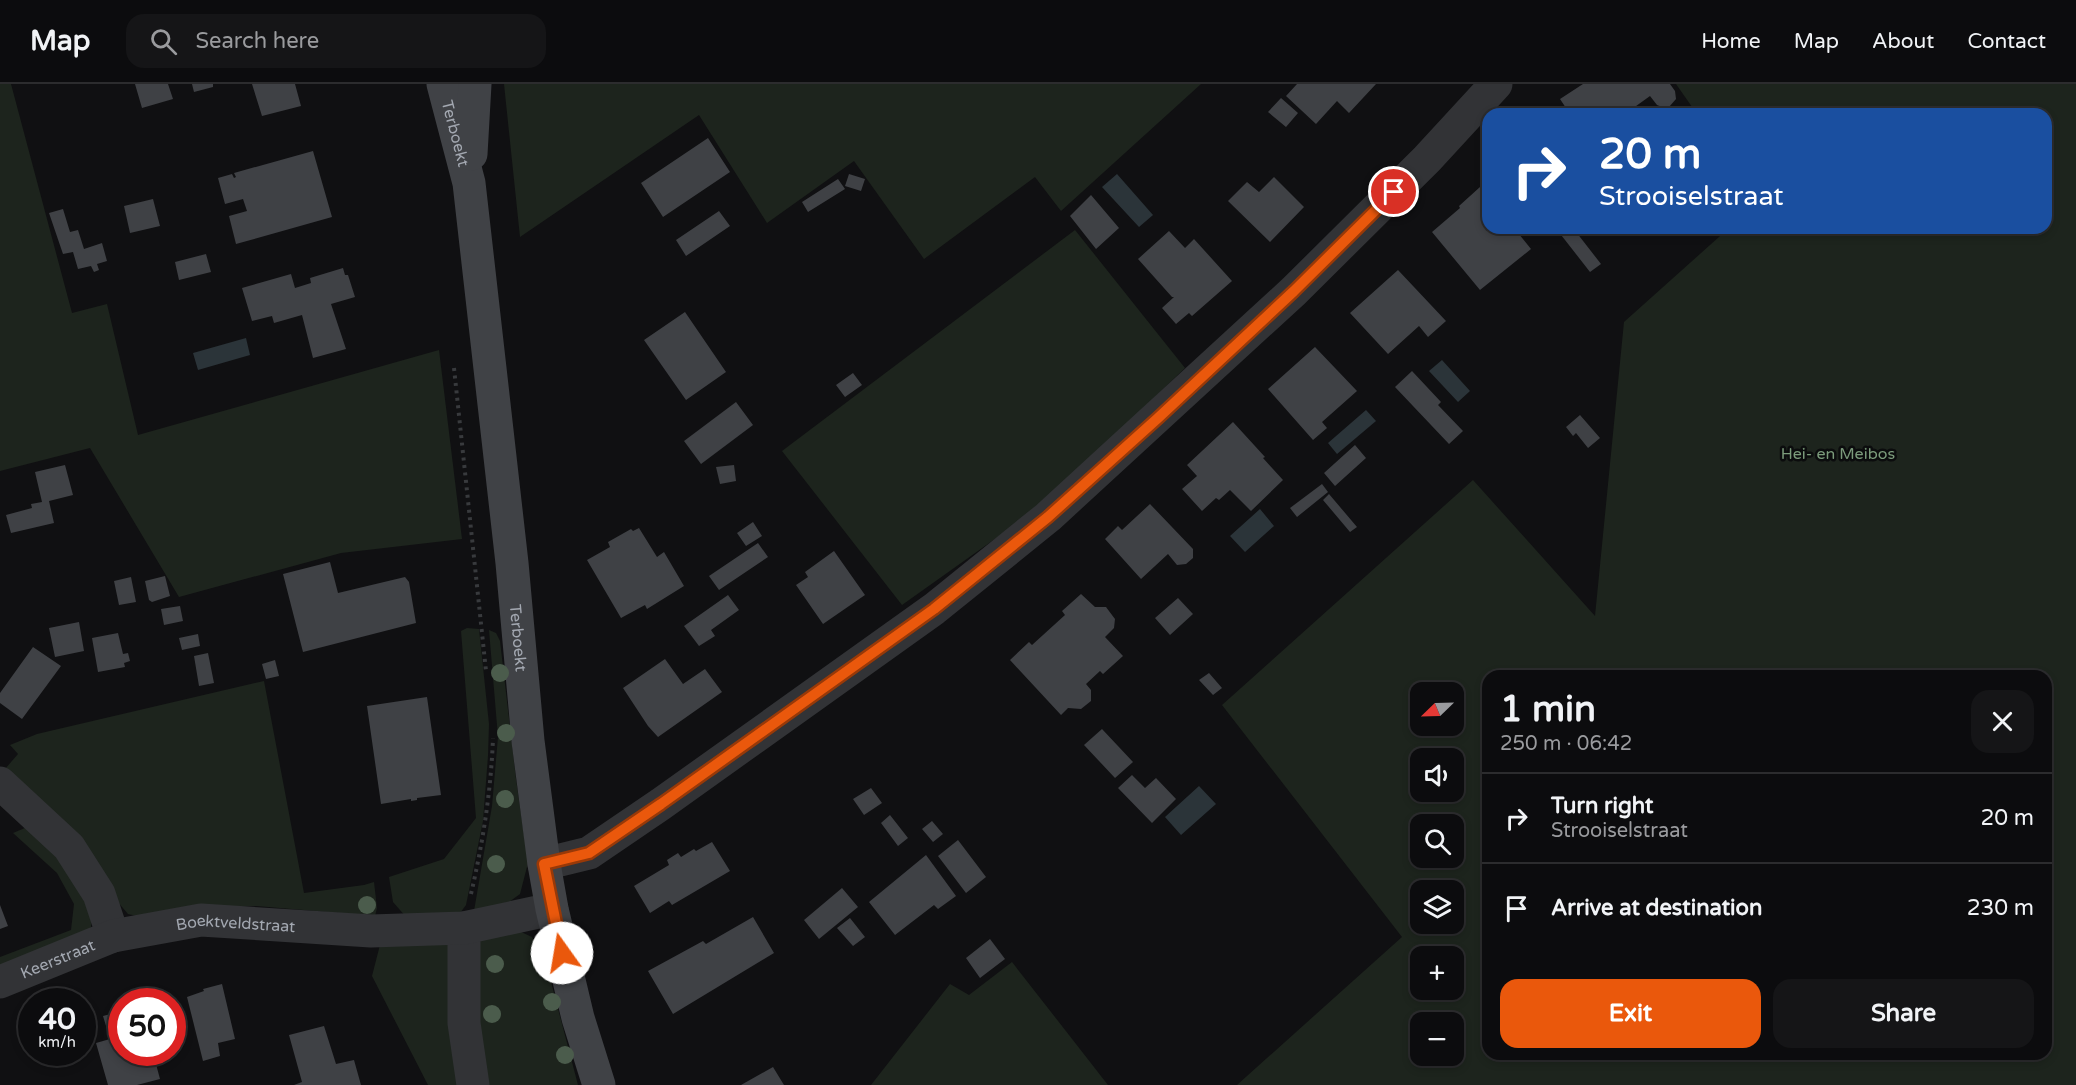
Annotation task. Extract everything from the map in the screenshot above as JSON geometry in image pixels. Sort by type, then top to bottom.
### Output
[{"type":"main road","name":"Terboekt","points":[[443,84],[469,183],[512,563],[528,741],[544,864],[552,909],[578,1018],[598,1085]]},
{"type":"main road","name":"Terboekt","points":[[469,183],[475,84]]},
{"type":"street","points":[[544,864],[589,853],[661,804],[934,609],[1048,517],[1294,291],[1427,159],[1496,84]]},
{"type":"street","points":[[0,783],[69,847],[99,894],[113,936]]},
{"type":"street","name":"Boektveldstraat","points":[[113,936],[201,920],[370,931],[467,914],[552,909]]},
{"type":"street","points":[[467,914],[464,1023],[472,1085]]},
{"type":"street","name":"Keerstraat","points":[[0,982],[113,936]]},
{"type":"path","points":[[453,357],[487,677]]},
{"type":"path","points":[[467,914],[480,855],[491,778],[493,731]]},
{"type":"green space","points":[[0,84],[11,84],[72,313],[107,304],[138,435],[439,350],[462,539],[341,553],[179,597],[90,448],[0,471]]},
{"type":"green space","points":[[504,84],[1201,84],[1061,211],[1035,177],[924,259],[854,161],[767,223],[699,115],[520,237]]},
{"type":"green space","name":"Hei- en Meibos","points":[[1676,84],[2076,84],[2076,1085],[1237,1085],[1402,937],[1222,705],[1473,480],[1595,616],[1624,322],[1722,234],[2052,234],[2052,108],[1693,108]]},
{"type":"green space","points":[[1075,230],[1185,368],[1041,506],[902,605],[782,451]]},
{"type":"green space","points":[[467,628],[479,629],[489,724],[483,821],[466,905],[460,913],[407,918],[393,902],[389,877],[444,859],[476,818],[461,631]]},
{"type":"green space","points":[[489,630],[496,633],[500,641],[528,863],[520,894],[509,902],[474,911],[492,806],[498,737]]},
{"type":"green space","points":[[264,681],[304,893],[374,882],[377,908],[375,916],[256,906],[213,907],[145,918],[128,914],[5,769],[18,754],[10,745],[37,734]]},
{"type":"green space","points":[[32,825],[47,839],[93,912],[91,927],[81,939],[0,972],[0,957],[71,930],[74,904],[57,873],[13,833]]},
{"type":"green space","points":[[519,931],[532,937],[545,959],[578,1085],[482,1085],[476,952],[483,935]]},
{"type":"green space","points":[[450,937],[463,1085],[428,1085],[372,976],[381,941]]},
{"type":"green space","points":[[1012,962],[1108,1085],[871,1085],[950,984],[969,995]]},
{"type":"shaded area","points":[[1117,174],[1153,215],[1139,227],[1102,187]]},
{"type":"shaded area","points":[[246,338],[250,355],[198,370],[193,353]]},
{"type":"shaded area","points":[[1442,360],[1470,391],[1458,402],[1429,371]]},
{"type":"shaded area","points":[[1366,410],[1376,421],[1337,454],[1328,443]]},
{"type":"shaded area","points":[[1260,509],[1274,526],[1245,552],[1230,536]]},
{"type":"shaded area","points":[[1199,786],[1216,804],[1181,835],[1165,817]]},
{"type":"building","points":[[135,84],[168,84],[173,99],[142,108]]},
{"type":"building","points":[[192,84],[213,84],[213,87],[194,92]]},
{"type":"building","points":[[252,84],[295,84],[301,106],[262,116]]},
{"type":"building","points":[[1297,84],[1376,84],[1349,113],[1337,101],[1316,124],[1286,96]]},
{"type":"building","points":[[1583,84],[1670,84],[1675,91],[1676,99],[1669,107],[1657,105],[1650,96],[1633,108],[1566,108],[1560,99]]},
{"type":"building","points":[[1281,98],[1298,113],[1286,127],[1268,112]]},
{"type":"building","points":[[708,138],[730,172],[663,217],[641,183]]},
{"type":"building","points":[[313,151],[332,217],[236,244],[229,216],[247,211],[243,199],[225,204],[218,178],[232,174],[234,178],[236,177],[234,173]]},
{"type":"building","points":[[849,174],[865,179],[861,191],[845,186]]},
{"type":"building","points":[[1274,177],[1304,207],[1270,242],[1228,201],[1247,182],[1259,192]]},
{"type":"building","points":[[838,179],[845,189],[808,212],[802,202]]},
{"type":"building","points":[[1480,187],[1482,189],[1482,234],[1519,234],[1531,249],[1480,290],[1432,232],[1460,208],[1459,206]]},
{"type":"building","points":[[1091,195],[1119,228],[1096,249],[1070,216]]},
{"type":"building","points":[[153,199],[160,226],[130,233],[124,206]]},
{"type":"building","points":[[63,209],[70,232],[78,230],[84,249],[102,243],[107,261],[97,264],[99,270],[94,272],[91,266],[78,269],[73,252],[63,254],[49,213]]},
{"type":"building","points":[[719,211],[730,226],[686,256],[676,240]]},
{"type":"building","points":[[1169,231],[1185,248],[1194,239],[1232,281],[1192,316],[1189,313],[1176,324],[1162,308],[1174,297],[1138,259]]},
{"type":"building","points":[[1560,234],[1578,234],[1601,264],[1590,272]]},
{"type":"building","points":[[206,254],[211,272],[179,280],[175,262]]},
{"type":"building","points":[[343,268],[345,275],[348,275],[355,297],[331,304],[346,349],[313,358],[302,315],[274,323],[272,316],[252,321],[242,288],[291,274],[295,288],[311,283],[310,278]]},
{"type":"building","points":[[1398,270],[1446,321],[1428,337],[1419,326],[1388,354],[1350,313]]},
{"type":"building","points":[[685,312],[726,372],[686,400],[644,340]]},
{"type":"building","points":[[1315,347],[1357,391],[1322,422],[1327,428],[1313,440],[1268,389]]},
{"type":"building","points":[[1412,371],[1441,402],[1438,405],[1463,431],[1449,444],[1395,387]]},
{"type":"building","points":[[853,373],[862,385],[845,397],[836,385]]},
{"type":"building","points":[[736,402],[753,425],[701,464],[684,441]]},
{"type":"building","points":[[1580,415],[1600,438],[1588,448],[1576,433],[1573,436],[1566,427]]},
{"type":"building","points":[[1233,422],[1283,480],[1251,511],[1230,490],[1219,500],[1216,498],[1202,511],[1182,489],[1197,476],[1187,465]]},
{"type":"building","points":[[1355,445],[1366,458],[1335,486],[1324,473]]},
{"type":"building","points":[[65,465],[73,495],[49,501],[54,523],[11,533],[6,515],[32,508],[31,504],[42,502],[35,472]]},
{"type":"building","points":[[734,465],[736,481],[720,484],[716,467]]},
{"type":"building","points":[[1322,484],[1328,492],[1297,517],[1290,508]]},
{"type":"building","points":[[1329,494],[1357,527],[1350,532],[1323,500]]},
{"type":"building","points":[[1150,504],[1193,549],[1193,558],[1186,564],[1177,565],[1168,554],[1141,579],[1105,539],[1118,526],[1122,530]]},
{"type":"building","points":[[753,522],[762,536],[746,546],[737,533]]},
{"type":"building","points":[[639,528],[657,557],[664,552],[684,586],[647,609],[645,605],[621,618],[587,560],[610,547],[608,542],[631,529],[633,531]]},
{"type":"building","points":[[758,543],[768,557],[719,590],[709,576]]},
{"type":"building","points":[[834,551],[865,595],[823,624],[796,585],[808,577],[805,572]]},
{"type":"building","points":[[330,562],[338,593],[405,577],[409,582],[416,623],[303,652],[283,574]]},
{"type":"building","points":[[165,576],[170,596],[152,602],[149,600],[145,581]]},
{"type":"building","points":[[131,577],[136,602],[119,605],[114,581]]},
{"type":"building","points":[[1081,594],[1095,607],[1106,607],[1115,619],[1114,628],[1105,637],[1123,656],[1103,674],[1100,671],[1086,684],[1091,690],[1091,701],[1081,709],[1068,708],[1061,715],[1010,660],[1029,642],[1032,645],[1065,615],[1062,611]]},
{"type":"building","points":[[728,595],[739,610],[711,630],[715,636],[699,646],[684,626]]},
{"type":"building","points":[[1178,598],[1193,614],[1170,635],[1155,618]]},
{"type":"building","points":[[180,606],[183,621],[164,625],[161,609]]},
{"type":"building","points":[[79,622],[84,651],[55,657],[49,628]]},
{"type":"building","points":[[118,633],[123,654],[128,653],[130,661],[124,663],[125,667],[98,672],[92,638]]},
{"type":"building","points":[[198,634],[200,646],[182,650],[179,638]]},
{"type":"building","points":[[33,647],[61,666],[22,719],[0,703],[0,693]]},
{"type":"building","points":[[208,653],[214,683],[199,686],[194,656]]},
{"type":"building","points":[[665,659],[683,684],[705,669],[722,692],[658,737],[623,688]]},
{"type":"building","points":[[275,660],[279,676],[266,679],[262,664]]},
{"type":"building","points":[[1209,673],[1222,688],[1213,695],[1199,680]]},
{"type":"building","points":[[427,697],[441,795],[381,804],[367,706]]},
{"type":"building","points":[[1102,729],[1133,762],[1115,778],[1084,745]]},
{"type":"building","points":[[1132,775],[1145,788],[1156,778],[1176,799],[1152,823],[1118,788]]},
{"type":"building","points":[[871,788],[882,803],[864,815],[853,799]]},
{"type":"building","points":[[890,815],[908,838],[898,846],[881,823]]},
{"type":"building","points":[[932,821],[943,834],[933,842],[922,829]]},
{"type":"building","points":[[958,840],[986,877],[966,893],[938,856]]},
{"type":"building","points":[[712,842],[730,871],[672,905],[669,901],[650,913],[634,886],[669,865],[667,860],[678,853],[681,857]]},
{"type":"building","points":[[926,855],[956,896],[938,909],[934,905],[895,935],[869,902]]},
{"type":"building","points":[[842,888],[858,907],[819,939],[804,920]]},
{"type":"building","points":[[0,905],[8,926],[0,929]]},
{"type":"building","points":[[753,917],[774,953],[673,1014],[648,971],[703,941],[706,944]]},
{"type":"building","points":[[850,918],[865,937],[853,946],[837,928]]},
{"type":"building","points":[[990,939],[1005,959],[980,978],[966,958]]},
{"type":"building","points":[[222,984],[235,1039],[218,1043],[220,1056],[203,1061],[187,997],[204,991],[203,989]]},
{"type":"building","points":[[108,1015],[108,1032],[103,1016]]},
{"type":"building","points":[[324,1026],[336,1064],[354,1060],[361,1085],[294,1085],[302,1082],[289,1035]]},
{"type":"building","points":[[108,1040],[108,1066],[156,1066],[160,1079],[137,1085],[108,1085],[96,1043]]},
{"type":"building","points":[[773,1067],[784,1085],[741,1085]]},
{"type":"route","points":[[562,953],[544,864],[589,853],[934,609],[1048,517],[1158,418],[1294,291],[1394,192]]}]
